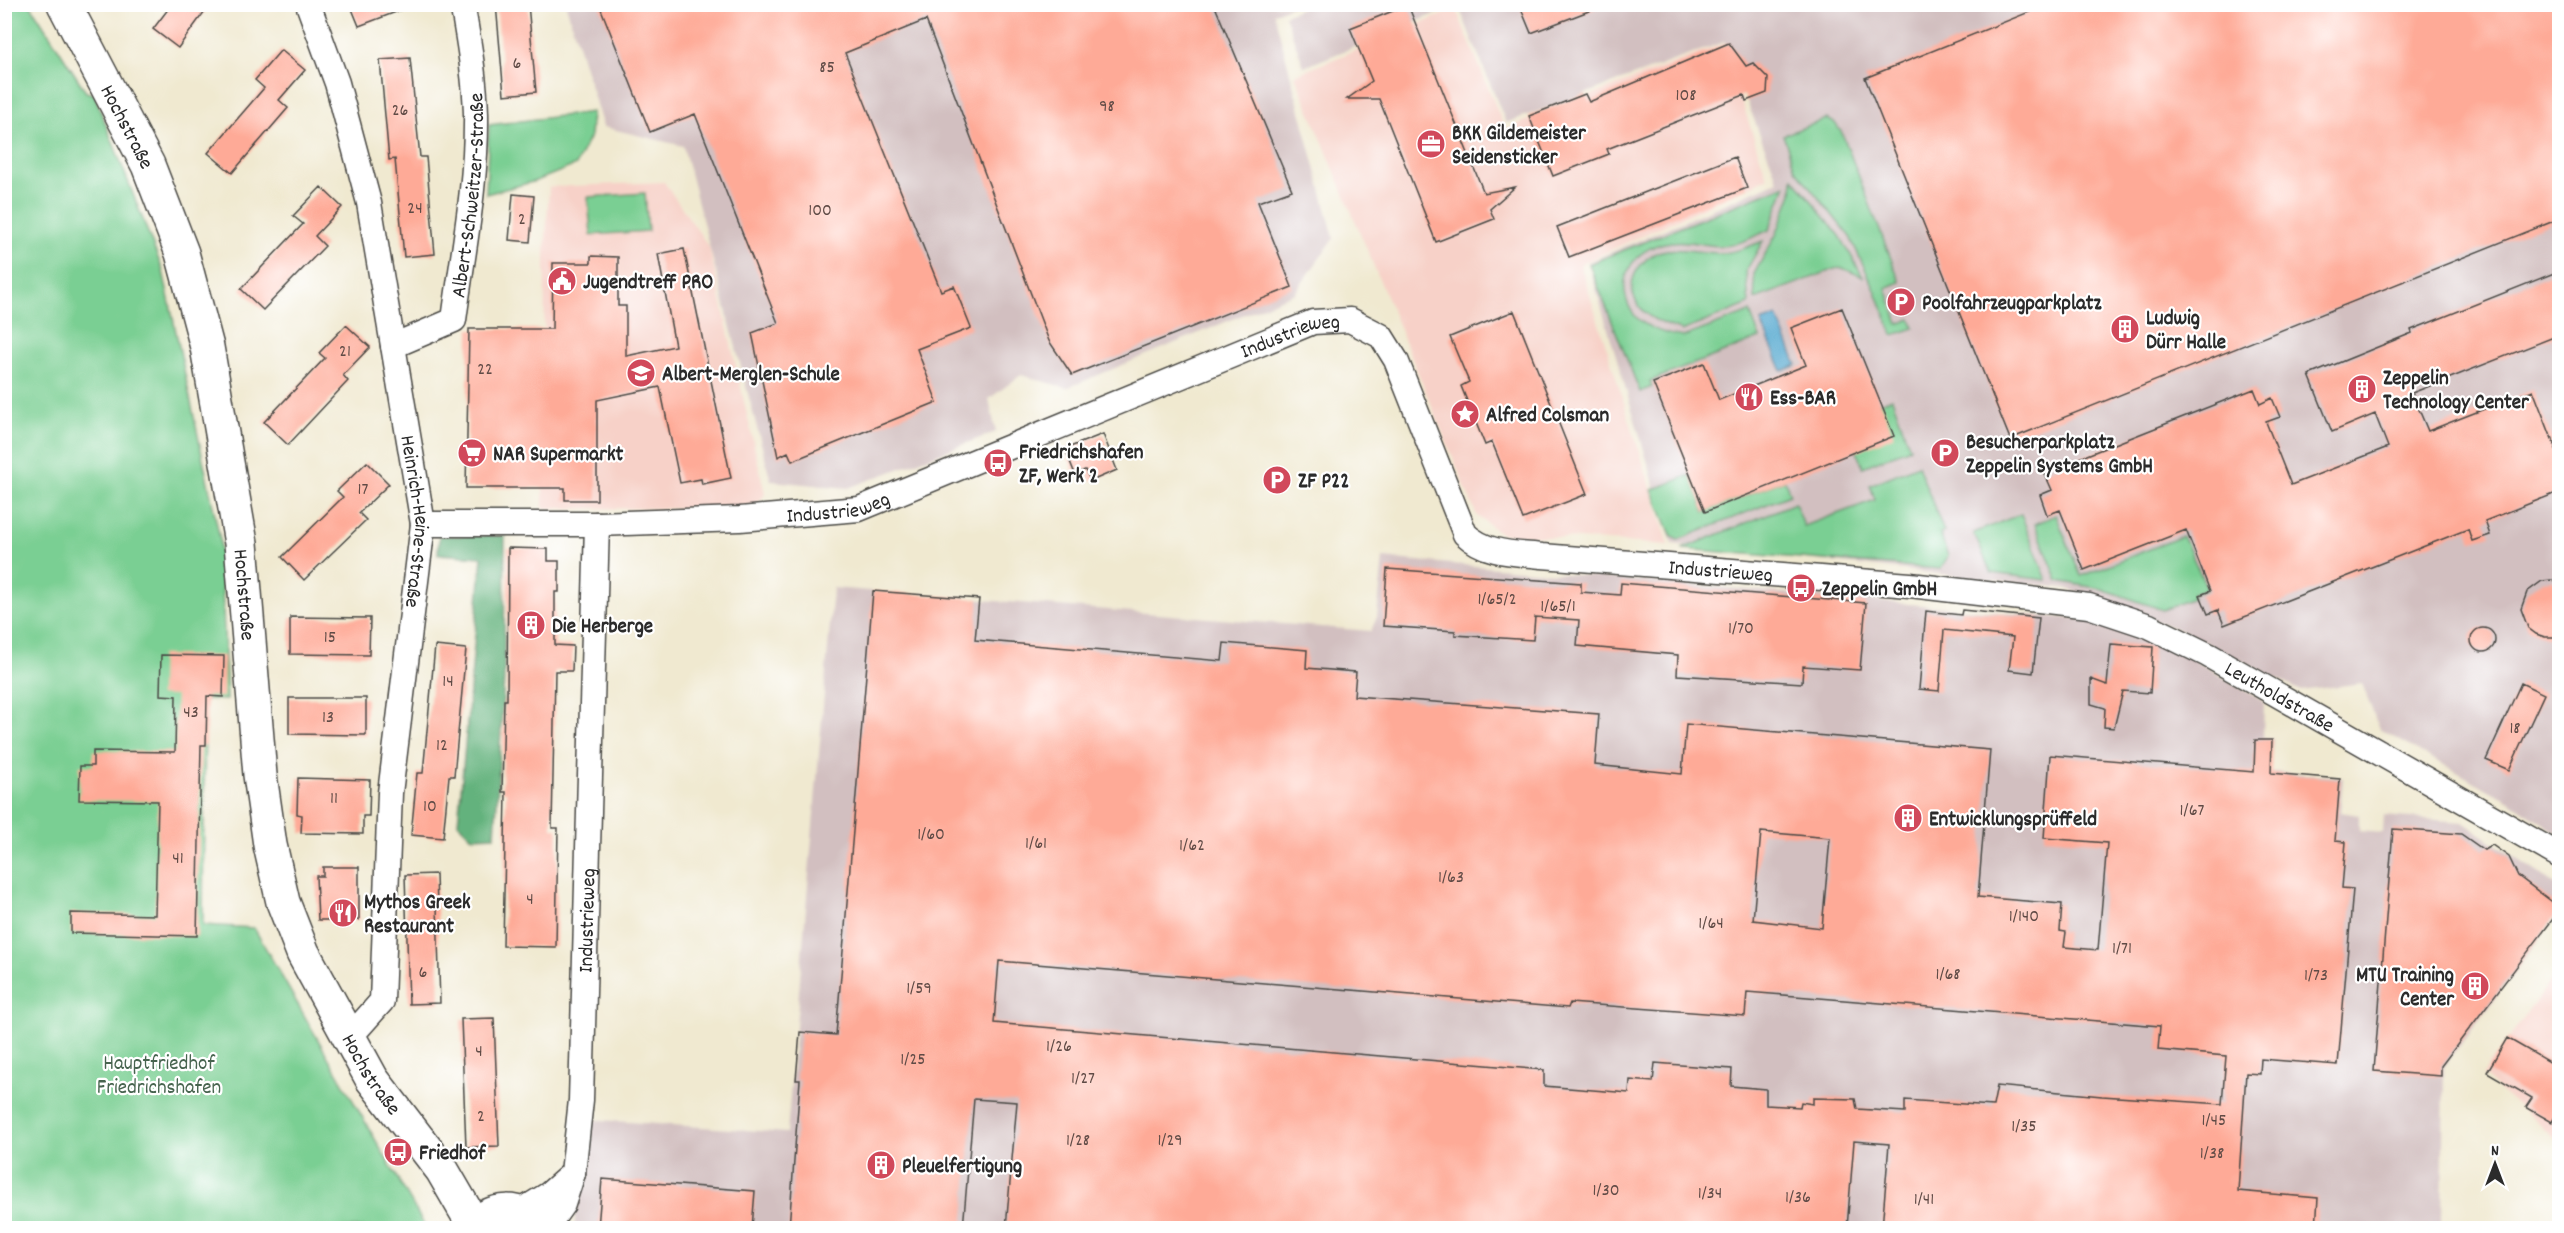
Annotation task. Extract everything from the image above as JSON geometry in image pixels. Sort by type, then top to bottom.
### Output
[{"type":"main road","name":"Hochstraße","points":[[64,4],[148,165],[182,253],[207,347],[241,543],[252,696],[270,845],[283,902],[303,953],[387,1100],[442,1170],[472,1186],[501,1222]]},
{"type":"street","name":"Heinrich-Heine-Straße","points":[[308,4],[337,83],[369,203],[423,524],[390,793],[382,1001],[350,1037]]},
{"type":"street","name":"Albert-Schweitzer-Straße","points":[[393,346],[454,320],[472,182],[476,114],[471,49],[462,4]]},
{"type":"street","name":"Industrieweg","points":[[423,524],[597,524],[740,519],[859,509],[1313,322],[1350,320],[1381,336],[1396,360],[1465,534],[1487,550],[1979,592]]},
{"type":"street","name":"Industrieweg","points":[[546,1228],[563,1204],[573,1173],[581,1100],[597,524]]},
{"type":"street","name":"Leutholdstraße","points":[[1979,592],[2089,606],[2149,626],[2208,655],[2342,730],[2559,856]]},
{"type":"street","points":[[501,1222],[549,1194],[573,1173]]},
{"type":"shaded area","name":"Zeppelin GmbH","points":[[1311,4],[2559,5],[2559,834],[2511,802],[2379,729],[2362,683],[2301,691],[2185,632],[2065,588],[1672,544],[1588,262],[1778,181],[1724,42],[1506,123],[1458,5],[1304,67],[1285,15]]},
{"type":"shaded area","points":[[566,5],[1294,5],[1274,13],[1334,238],[1295,293],[1067,388],[1021,375],[989,399],[996,432],[848,488],[771,481],[683,146],[603,127]]},
{"type":"shaded area","points":[[1456,9],[1505,129],[1723,44],[1767,178],[1580,264],[1669,545],[1502,534],[1477,516],[1295,75]]},
{"type":"shaded area","name":"Albert-Merglen-Schule","points":[[664,182],[709,247],[765,494],[753,509],[543,508],[545,253],[549,187]]},
{"type":"shaded area","points":[[1383,558],[2080,619],[2162,640],[2264,702],[2263,738],[2273,739],[2272,752],[2262,752],[2262,771],[2343,777],[2340,812],[2359,815],[2359,831],[2383,833],[2384,816],[2463,822],[2559,887],[2559,912],[2444,1067],[2442,1228],[574,1228],[585,1119],[787,1133],[833,588],[1371,631],[1377,617]]},
{"type":"shaded area","points":[[2559,969],[2559,1141],[2482,1075]]},
{"type":"green space","name":"Hauptfriedhof Friedrichshafen","points":[[30,4],[86,92],[94,94],[163,271],[220,539],[227,700],[205,699],[203,925],[254,928],[426,1228],[5,1228],[4,5]]},
{"type":"green space","points":[[592,112],[590,136],[576,165],[536,181],[486,194],[489,125]]},
{"type":"green space","points":[[1827,119],[1835,123],[1842,133],[1900,282],[1886,288],[1898,324],[1911,319],[1914,328],[1893,335],[1850,237],[1795,169],[1783,135]]},
{"type":"green space","points":[[1793,178],[1840,236],[1863,277],[1840,267],[1755,299],[1754,274],[1777,233],[1792,193]]},
{"type":"green space","points":[[1786,185],[1769,230],[1740,243],[1725,246],[1668,242],[1649,249],[1634,261],[1625,280],[1626,295],[1634,314],[1647,325],[1665,333],[1683,337],[1750,312],[1760,338],[1650,381],[1652,387],[1640,392],[1589,264]]},
{"type":"green space","points":[[645,193],[648,231],[591,235],[588,197]]},
{"type":"green space","points":[[1763,241],[1746,271],[1749,304],[1682,331],[1652,318],[1640,308],[1636,301],[1632,285],[1634,278],[1641,265],[1653,255],[1667,250],[1724,253]]},
{"type":"green space","points":[[1892,398],[1910,448],[1863,467],[1856,451],[1880,403]]},
{"type":"green space","points":[[1918,465],[1944,532],[1940,534],[1948,556],[1941,569],[1682,549],[1795,503],[1804,526],[1875,500],[1870,485]]},
{"type":"green space","points":[[1690,475],[1705,512],[1785,480],[1790,495],[1678,540],[1672,537],[1652,490]]},
{"type":"green space","points":[[2021,514],[2047,580],[1991,573],[1974,533]]},
{"type":"green space","points":[[2056,515],[2081,576],[2183,536],[2207,588],[2192,594],[2193,598],[2163,610],[2102,589],[2058,581],[2035,524]]},
{"type":"green space","points":[[439,536],[505,536],[504,677],[495,836],[472,837],[458,823],[482,557],[438,554]]},
{"type":"water","points":[[1777,316],[1797,365],[1782,371],[1761,322]]},
{"type":"building","points":[[172,4],[210,4],[178,48],[153,29]]},
{"type":"building","points":[[350,4],[412,4],[412,6],[359,26]]},
{"type":"building","points":[[496,4],[528,4],[536,92],[504,95]]},
{"type":"building","points":[[599,4],[1214,4],[1292,190],[1258,202],[1292,287],[1072,375],[1049,341],[926,20],[845,53],[941,291],[954,286],[971,328],[917,349],[937,402],[792,461],[788,452],[778,457],[752,333],[778,323],[695,114],[650,132]]},
{"type":"building","points":[[1519,4],[1601,4],[1602,6],[1531,33]]},
{"type":"building","name":"Ludwig Dürr Halle","points":[[2049,4],[2559,4],[2559,219],[2010,439],[1865,78]]},
{"type":"building","name":"BKK Gildemeister Seidensticker","points":[[1408,5],[1484,193],[1515,187],[1490,209],[1494,219],[1436,242],[1379,99],[1347,99],[1372,81],[1350,28]]},
{"type":"building","points":[[1729,43],[1746,66],[1753,63],[1768,78],[1767,93],[1746,101],[1744,95],[1607,149],[1609,154],[1553,176],[1529,116],[1585,94],[1589,102]]},
{"type":"building","points":[[281,50],[305,70],[279,100],[288,108],[232,173],[208,153],[264,88],[255,80]]},
{"type":"building","points":[[410,58],[420,157],[426,157],[435,254],[404,257],[395,159],[389,160],[380,60]]},
{"type":"building","points":[[1735,157],[1747,188],[1569,257],[1557,227]]},
{"type":"building","points":[[321,187],[342,207],[315,236],[325,246],[263,310],[241,289],[303,224],[293,216]]},
{"type":"building","points":[[513,194],[534,196],[530,242],[509,240]]},
{"type":"building","points":[[684,249],[731,478],[702,484],[701,479],[680,483],[660,387],[597,400],[597,500],[565,500],[565,488],[466,488],[469,329],[552,329],[553,263],[591,263],[591,256],[618,257],[618,306],[626,306],[626,356],[675,346],[658,254]]},
{"type":"building","points":[[2559,271],[2559,335],[2412,393],[2428,431],[2533,390],[2559,457],[2559,492],[2485,521],[2490,535],[2472,541],[2468,529],[2224,625],[2218,610],[2208,614],[2200,595],[2210,591],[2186,530],[2084,570],[2060,510],[2047,515],[2040,495],[2052,490],[2044,472],[2254,389],[2260,404],[2272,398],[2280,417],[2266,422],[2291,485],[2388,447],[2375,414],[2332,432],[2309,375],[2412,333],[2411,330]]},
{"type":"building","points":[[1842,308],[1894,436],[1705,512],[1653,383],[1704,363],[1719,400],[1806,365],[1791,328]]},
{"type":"building","points":[[1514,311],[1587,494],[1523,519],[1492,442],[1485,445],[1461,386],[1469,382],[1450,337]]},
{"type":"building","points":[[346,325],[370,347],[343,375],[348,381],[288,445],[264,422],[325,358],[319,353]]},
{"type":"building","points":[[1103,434],[1117,470],[1091,481],[1085,470],[1075,474],[1065,449]]},
{"type":"building","points":[[367,462],[389,484],[359,513],[366,520],[304,580],[282,557],[343,497],[337,491]]},
{"type":"building","points":[[508,548],[548,549],[548,561],[559,561],[559,592],[555,592],[555,645],[573,646],[572,671],[555,671],[552,828],[558,828],[556,947],[503,946],[506,792],[502,792],[504,700],[507,700]]},
{"type":"building","points":[[1387,569],[1581,583],[1581,592],[1620,595],[1621,583],[1866,603],[1860,670],[1803,666],[1802,683],[1677,675],[1678,655],[1577,646],[1579,620],[1535,617],[1533,640],[1455,635],[1455,631],[1383,626]]},
{"type":"building","points":[[2542,581],[2559,582],[2559,637],[2545,637],[2536,634],[2528,628],[2521,609],[2527,592]]},
{"type":"building","points":[[873,591],[979,599],[975,640],[1222,661],[1224,643],[1307,650],[1306,668],[1356,672],[1354,696],[1599,714],[1595,765],[1682,774],[1686,724],[1990,750],[1978,897],[2062,904],[2060,931],[2066,932],[2064,947],[2098,950],[2107,843],[2044,838],[2050,755],[2254,772],[2255,740],[2272,740],[2271,773],[2340,779],[2335,841],[2346,842],[2342,888],[2353,889],[2338,1065],[2261,1059],[2260,1074],[2246,1073],[2238,1191],[2318,1198],[2316,1228],[1882,1228],[1889,1144],[1854,1141],[1847,1228],[1006,1228],[1017,1102],[974,1099],[963,1228],[789,1228],[800,1080],[796,1080],[800,1032],[836,1035]],"holes":[[[1761,832],[1830,838],[1822,928],[1753,920]],[[999,961],[1568,1008],[1570,1003],[1745,1016],[1747,992],[2160,1026],[2158,1050],[2226,1056],[2222,1104],[1997,1086],[1993,1106],[1905,1100],[1905,1112],[1857,1109],[1855,1099],[1813,1098],[1813,1104],[1801,1102],[1800,1107],[1766,1105],[1766,1089],[1731,1086],[1732,1069],[1655,1063],[1653,1082],[1630,1080],[1629,1093],[1544,1086],[1544,1070],[994,1023]]]},
{"type":"building","points":[[1962,610],[2039,618],[2033,673],[2009,670],[2013,637],[1944,630],[1939,691],[1919,689],[1926,611],[1961,615]]},
{"type":"building","points":[[290,617],[370,618],[369,655],[290,654]]},
{"type":"building","points":[[2483,628],[2492,631],[2495,640],[2492,649],[2483,652],[2474,649],[2471,640],[2474,631]]},
{"type":"building","points":[[2111,644],[2153,647],[2150,693],[2123,691],[2114,728],[2104,727],[2105,708],[2091,704],[2091,679],[2107,685]]},
{"type":"building","points":[[435,646],[466,649],[454,776],[449,776],[443,838],[411,835],[417,773],[423,773]]},
{"type":"building","points":[[161,655],[224,656],[223,697],[207,696],[206,745],[201,745],[197,936],[71,933],[71,913],[155,915],[158,801],[79,800],[80,766],[93,766],[93,751],[175,752],[176,696],[160,695]]},
{"type":"building","points":[[2521,683],[2544,694],[2509,770],[2486,760]]},
{"type":"building","points":[[289,698],[366,698],[366,735],[289,734]]},
{"type":"building","points":[[298,778],[370,780],[369,816],[363,816],[363,834],[301,833],[302,815],[297,814]]},
{"type":"building","points":[[2393,829],[2461,834],[2484,850],[2492,845],[2509,857],[2518,876],[2559,907],[2559,911],[2441,1066],[2441,1076],[2374,1071]]},
{"type":"building","points":[[323,867],[359,867],[359,920],[318,920],[316,876],[323,876]]},
{"type":"building","points":[[436,874],[440,1003],[409,1004],[405,875]]},
{"type":"building","points":[[494,1018],[499,1146],[466,1147],[461,1019]]},
{"type":"building","points":[[2507,1038],[2559,1068],[2559,1110],[2552,1122],[2526,1107],[2532,1098],[2487,1072]]},
{"type":"building","points":[[602,1179],[755,1191],[752,1228],[598,1228]]},
{"type":"place","name":"BKK Gildemeister Seidensticker","points":[[1431,144]]},
{"type":"place","name":"Jugendtreff PRO","points":[[562,281]]},
{"type":"place","name":"Poolfahrzeugparkplatz","points":[[1901,302]]},
{"type":"place","name":"Ludwig Dürr Halle","points":[[2125,329]]},
{"type":"place","name":"Albert-Merglen-Schule","points":[[641,373]]},
{"type":"place","name":"Zeppelin Technology Center","points":[[2362,389]]},
{"type":"place","name":"Ess-BAR","points":[[1749,397]]},
{"type":"place","name":"Alfred Colsman","points":[[1465,414]]},
{"type":"place","name":"NAR Supermarkt","points":[[472,453]]},
{"type":"place","name":"Besucherparkplatz Zeppelin Systems GmbH","points":[[1945,453]]},
{"type":"place","name":"Friedrichshafen ZF, Werk 2","points":[[998,463]]},
{"type":"place","name":"ZF P22","points":[[1277,480]]},
{"type":"place","name":"Zeppelin GmbH","points":[[1801,588]]},
{"type":"place","name":"Die Herberge","points":[[531,625]]},
{"type":"place","name":"Entwicklungsprüffeld","points":[[1908,818]]},
{"type":"place","name":"Mythos Greek Restaurant","points":[[343,913]]},
{"type":"place","name":"MTU Training Center","points":[[2475,986]]},
{"type":"place","name":"Friedhof","points":[[398,1152]]},
{"type":"place","name":"Pleuelfertigung","points":[[881,1165]]}]
